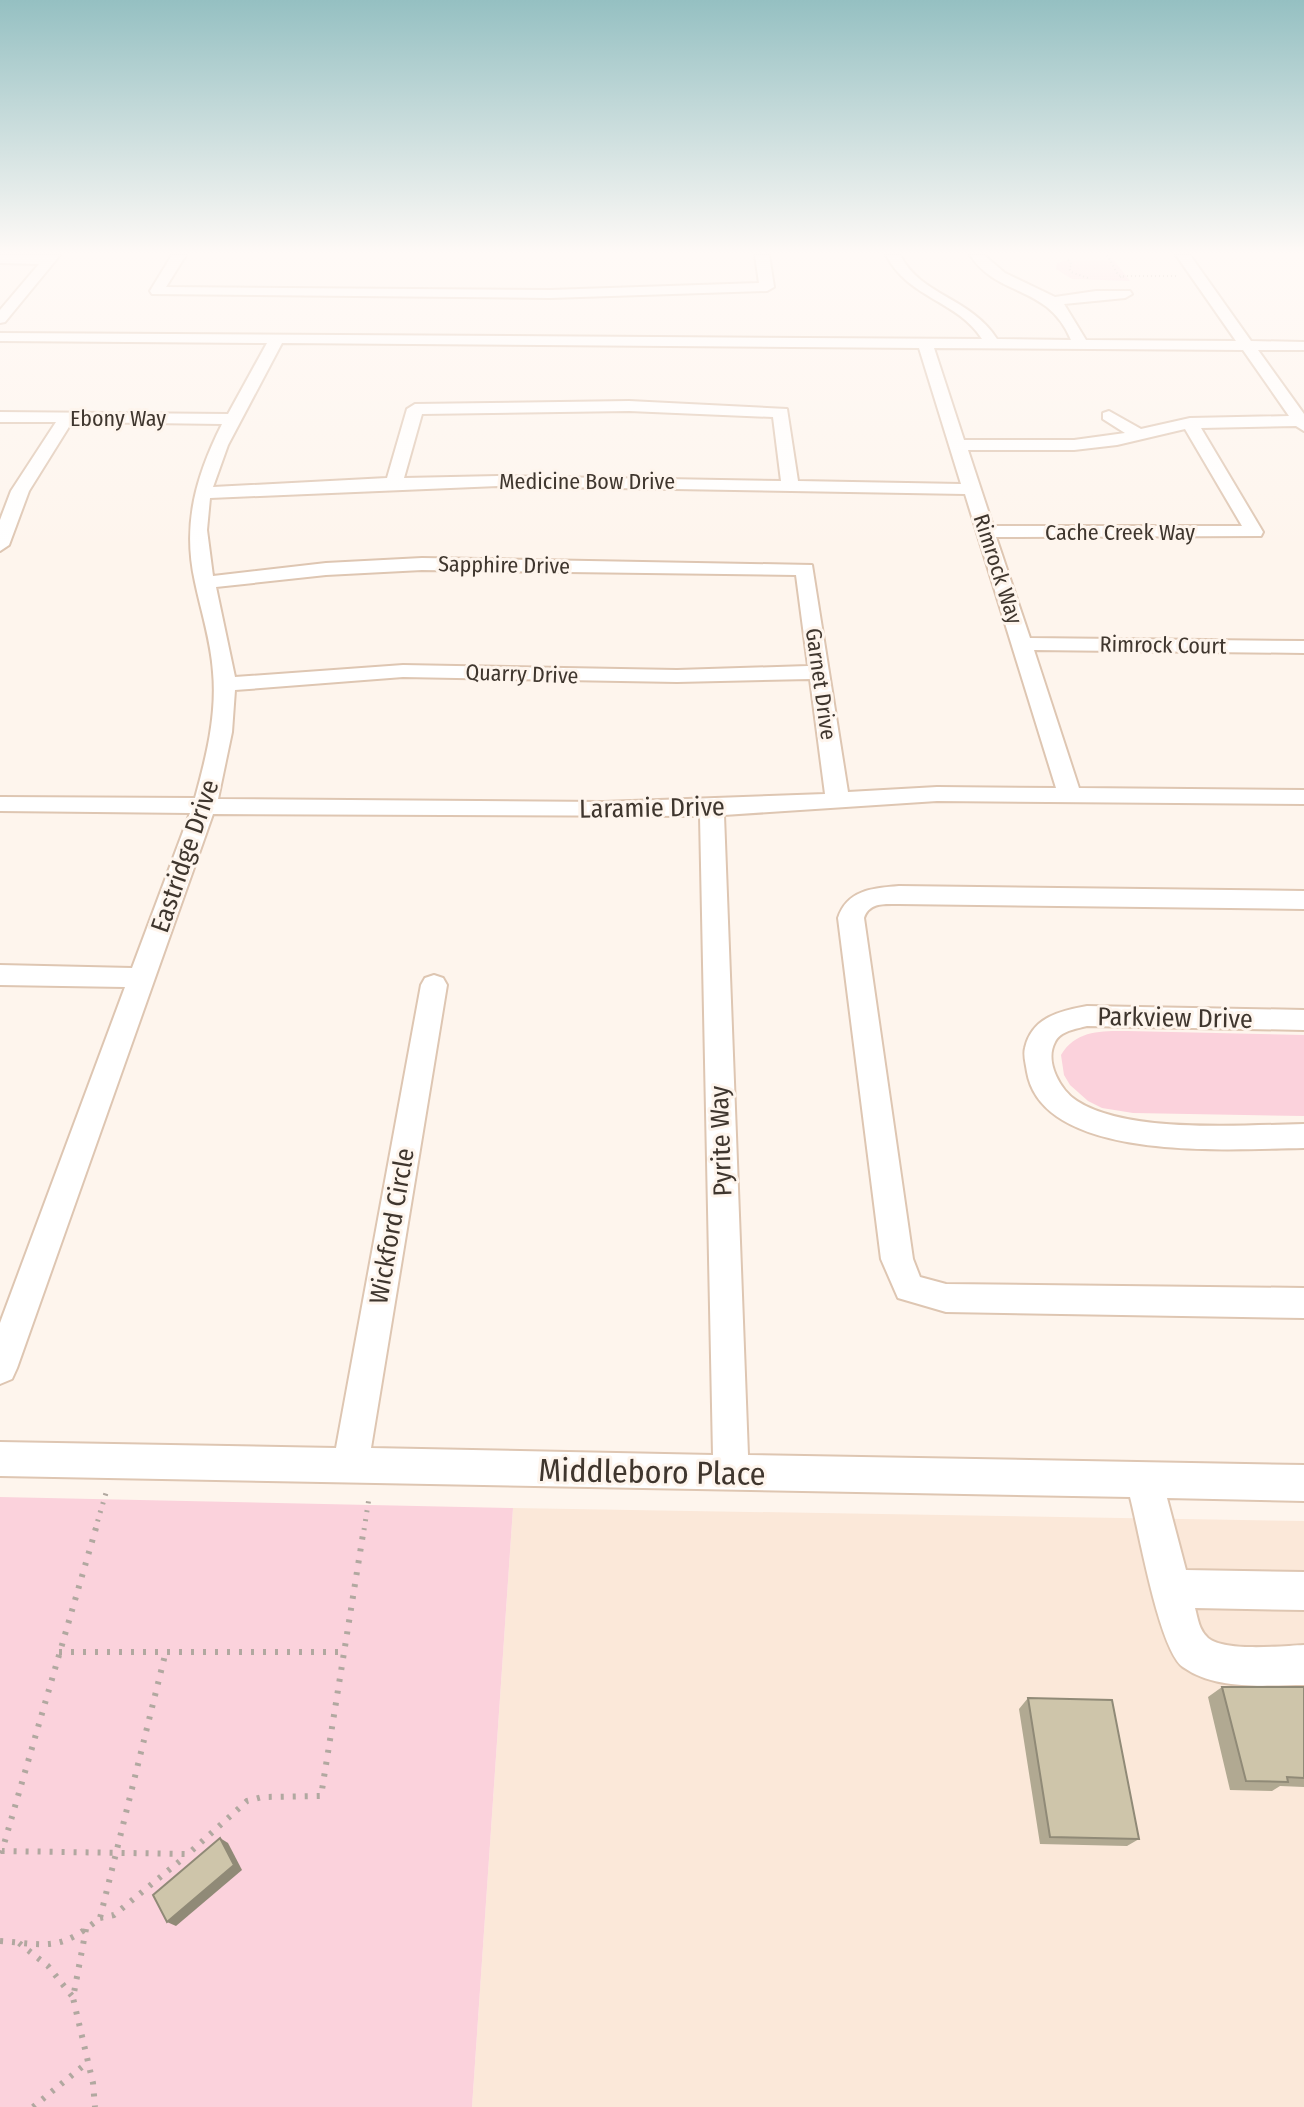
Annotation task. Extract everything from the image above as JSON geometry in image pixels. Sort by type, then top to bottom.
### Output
[{"type":"street","name":"Eastridge Drive","points":[[0,1368],[204,807],[223,722],[225,684],[216,622],[204,583],[197,533],[203,493],[214,461],[269,353]]},
{"type":"street","name":"Rimrock Way","points":[[928,353],[1070,795]]},
{"type":"street","points":[[1252,353],[1302,423]]},
{"type":"street","points":[[394,483],[415,409],[615,406],[781,412],[790,485]]},
{"type":"street","points":[[1109,416],[1137,434]]},
{"type":"street","name":"Ebony Way","points":[[0,417],[235,419]]},
{"type":"street","points":[[0,545],[20,491],[67,418]]},
{"type":"street","points":[[957,445],[1074,445],[1190,423],[1302,423]]},
{"type":"street","name":"Cache Creek Way","points":[[985,531],[1254,532],[1190,423]]},
{"type":"street","name":"Medicine Bow Drive","points":[[203,493],[394,483],[584,481],[971,489]]},
{"type":"street","name":"Sapphire Drive","points":[[204,583],[326,569],[422,564],[805,569]]},
{"type":"street","name":"Garnet Drive","points":[[805,569],[837,800]]},
{"type":"street","name":"Rimrock Court","points":[[1022,644],[1304,647]]},
{"type":"street","name":"Quarry Drive","points":[[225,684],[403,671],[650,676],[819,672]]},
{"type":"street","name":"Laramie Drive","points":[[0,804],[603,810],[712,808],[937,794],[1304,797]]},
{"type":"street","name":"Pyrite Way","points":[[712,808],[731,1474]]},
{"type":"street","points":[[1304,900],[889,895],[862,900],[853,908],[851,918],[897,1259],[909,1288],[946,1298],[1304,1303]]},
{"type":"street","points":[[0,975],[142,978]]},
{"type":"street","name":"Wickford Circle","points":[[350,1466],[434,985]]},
{"type":"street","name":"Parkview Drive","points":[[1304,1020],[1087,1016],[1052,1026],[1043,1035],[1037,1060],[1046,1087],[1056,1099],[1084,1120],[1112,1130],[1148,1134],[1304,1136]]},
{"type":"street","name":"Middleboro Place","points":[[0,1459],[1304,1483]]},
{"type":"street","points":[[1144,1480],[1186,1642],[1196,1655],[1227,1664],[1304,1665]]},
{"type":"street","points":[[1172,1589],[1304,1591]]},
{"type":"path","points":[[106,1493],[2,1851],[188,1854]]},
{"type":"path","points":[[0,1941],[45,1945],[73,1940],[87,1925],[114,1915],[247,1801],[262,1797],[321,1796],[369,1498]]},
{"type":"path","points":[[100,1918],[166,1651]]},
{"type":"path","points":[[59,1652],[345,1652]]},
{"type":"path","points":[[73,1998],[87,1925]]},
{"type":"path","points":[[16,1941],[42,1958],[57,1973],[73,1998],[95,2107]]},
{"type":"path","points":[[33,2107],[88,2062]]},
{"type":"shaded area","points":[[1127,1031],[1304,1035],[1304,1116],[1133,1113],[1102,1108],[1088,1101],[1070,1085],[1064,1075],[1061,1055],[1082,1036]]},
{"type":"shaded area","points":[[0,1497],[513,1508],[472,2107],[0,2107]]},
{"type":"shaded area","points":[[513,1508],[1304,1521],[1304,2107],[472,2107]]},
{"type":"building","points":[[1222,1687],[1304,1687],[1304,1778],[1287,1777],[1288,1782],[1246,1781]]},
{"type":"building","points":[[1028,1698],[1112,1700],[1139,1839],[1050,1837]]},
{"type":"building","points":[[220,1838],[234,1865],[167,1922],[153,1895]]}]
